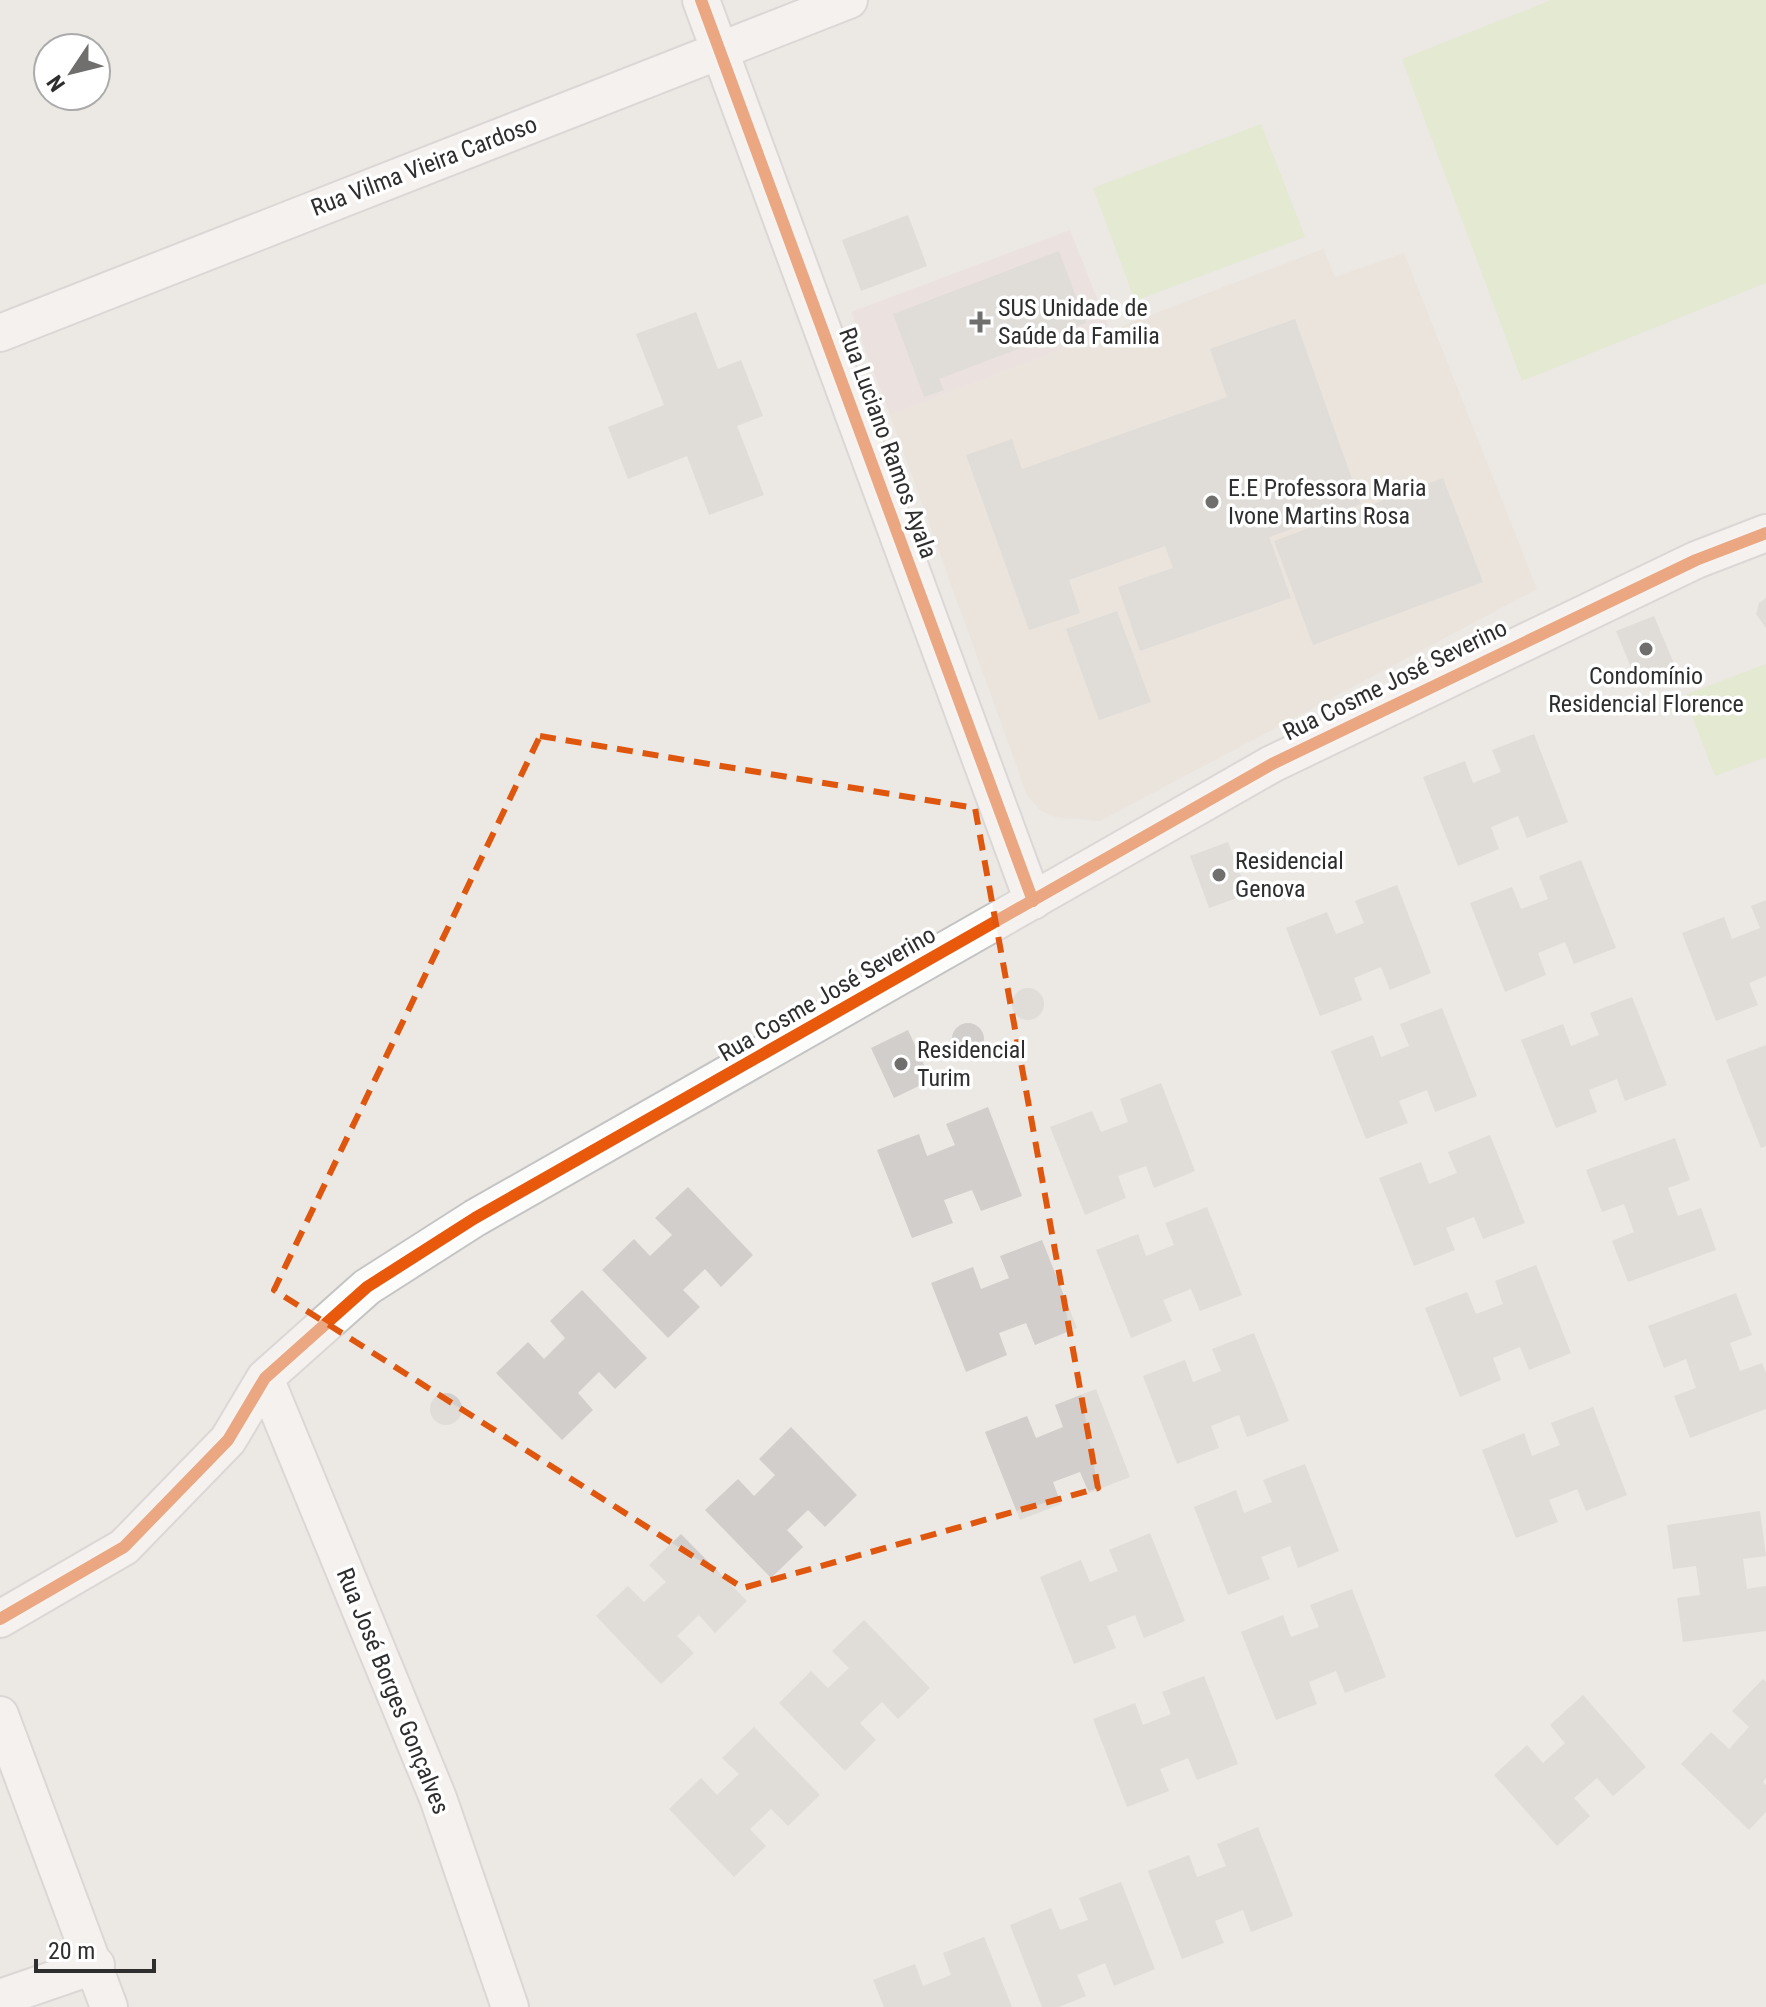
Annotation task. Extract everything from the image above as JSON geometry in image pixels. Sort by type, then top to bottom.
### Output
[{"type":"street","name":"Rua Luciano Ramos Ayala","points":[[701,0],[1033,901]]},
{"type":"street","name":"Rua Vilma Vieira Cardoso","points":[[0,333],[849,0]]},
{"type":"street","name":"Rua Cosme José Severino","points":[[0,1619],[124,1547],[228,1440],[265,1378],[367,1287],[475,1218],[1272,764],[1696,560],[1766,533]]},
{"type":"street","name":"Rua José Borges Gonçalves","points":[[265,1378],[438,1798],[510,2007]]},
{"type":"street","points":[[0,1715],[96,1965],[109,2007]]},
{"type":"street","points":[[0,1998],[96,1965]]},
{"type":"highlighted area","points":[[540,736],[975,808],[1098,1488],[743,1588],[274,1290]]},
{"type":"shaded area","name":"SUS Unidade de Saúde da Familia","points":[[1070,230],[1110,331],[890,415],[851,312]]},
{"type":"shaded area","name":"E.E Professora Maria Ivone Martins Rosa","points":[[1323,249],[1335,277],[1404,253],[1537,589],[1100,821],[1054,817],[1040,810],[1027,795],[890,415]]},
{"type":"green space","points":[[1551,0],[1766,0],[1766,283],[1522,381],[1402,59]]},
{"type":"green space","points":[[1261,124],[1305,237],[1135,301],[1093,188]]},
{"type":"green space","points":[[1766,664],[1766,757],[1715,776],[1684,695]]},
{"type":"building","points":[[908,215],[927,266],[861,291],[842,240]]},
{"type":"building","points":[[1059,251],[1086,323],[939,379],[944,390],[924,397],[893,314]]},
{"type":"building","points":[[696,312],[718,369],[741,360],[763,416],[737,426],[764,495],[709,515],[687,456],[628,479],[608,427],[664,405],[636,334]]},
{"type":"building","points":[[1295,319],[1361,504],[1269,537],[1291,598],[1140,651],[1118,587],[1173,568],[1165,546],[1069,580],[1080,613],[1029,630],[966,455],[1012,439],[1022,469],[1227,397],[1210,349]]},
{"type":"building","points":[[1443,478],[1483,582],[1313,645],[1274,541]]},
{"type":"building","points":[[1766,598],[1766,628],[1756,614],[1759,603]]},
{"type":"building","points":[[1117,611],[1151,702],[1099,720],[1066,629]]},
{"type":"building","name":"Condomínio Residencial Florence","points":[[1654,616],[1675,666],[1637,682],[1616,631]]},
{"type":"building","points":[[1534,734],[1568,822],[1527,838],[1518,816],[1491,827],[1499,849],[1458,866],[1423,777],[1465,761],[1473,783],[1501,772],[1492,750]]},
{"type":"building","name":"Residencial Genova","points":[[1228,842],[1248,894],[1209,908],[1190,856]]},
{"type":"building","points":[[1581,860],[1616,948],[1574,964],[1565,942],[1538,953],[1546,975],[1505,992],[1470,903],[1512,887],[1521,909],[1548,899],[1539,876]]},
{"type":"building","points":[[1397,885],[1431,973],[1390,990],[1381,967],[1354,978],[1362,1000],[1320,1016],[1286,928],[1327,912],[1336,934],[1364,923],[1355,901]]},
{"type":"building","points":[[1766,900],[1766,976],[1749,983],[1758,1005],[1716,1021],[1682,933],[1724,917],[1732,939],[1760,928],[1751,906]]},
{"type":"building","points":[[1028,988],[1040,992],[1044,1004],[1040,1016],[1028,1020],[1016,1016],[1012,1004],[1016,992]]},
{"type":"building","points":[[1632,997],[1667,1085],[1625,1101],[1617,1079],[1589,1090],[1597,1112],[1556,1128],[1521,1040],[1563,1024],[1571,1046],[1599,1035],[1590,1013]]},
{"type":"building","points":[[1442,1008],[1477,1096],[1435,1112],[1427,1090],[1399,1101],[1408,1123],[1366,1139],[1331,1051],[1373,1035],[1381,1057],[1409,1046],[1400,1024]]},
{"type":"building","points":[[968,1023],[980,1027],[984,1039],[980,1051],[968,1055],[956,1051],[952,1039],[956,1027]]},
{"type":"building","name":"Residencial Turim","points":[[908,1030],[931,1080],[894,1098],[871,1048]]},
{"type":"building","points":[[1766,1045],[1766,1146],[1761,1148],[1726,1060]]},
{"type":"building","points":[[1161,1083],[1195,1171],[1154,1188],[1146,1166],[1118,1176],[1126,1198],[1085,1215],[1050,1127],[1092,1111],[1101,1132],[1128,1122],[1120,1099]]},
{"type":"building","points":[[988,1107],[1022,1196],[981,1211],[972,1190],[944,1200],[953,1223],[912,1238],[877,1150],[919,1134],[927,1156],[955,1145],[946,1124]]},
{"type":"building","points":[[1490,1135],[1525,1223],[1483,1239],[1474,1217],[1446,1228],[1455,1250],[1414,1266],[1379,1178],[1421,1162],[1429,1184],[1457,1173],[1448,1152]]},
{"type":"building","points":[[1675,1138],[1690,1180],[1668,1188],[1678,1216],[1701,1208],[1716,1250],[1628,1282],[1612,1241],[1634,1232],[1624,1204],[1602,1212],[1586,1170]]},
{"type":"building","points":[[688,1187],[753,1255],[721,1287],[705,1269],[683,1290],[700,1307],[668,1338],[602,1270],[634,1239],[650,1256],[672,1235],[655,1218]]},
{"type":"building","points":[[1207,1207],[1242,1295],[1200,1311],[1191,1289],[1163,1300],[1172,1321],[1131,1338],[1096,1250],[1138,1234],[1146,1256],[1174,1245],[1165,1223]]},
{"type":"building","points":[[1042,1240],[1077,1328],[1035,1345],[1026,1323],[999,1333],[1007,1355],[966,1372],[931,1283],[973,1267],[981,1289],[1009,1278],[1000,1256]]},
{"type":"building","points":[[1536,1265],[1571,1353],[1529,1370],[1520,1347],[1493,1358],[1501,1380],[1460,1397],[1425,1308],[1467,1292],[1476,1314],[1503,1304],[1495,1281]]},
{"type":"building","points":[[582,1290],[647,1358],[615,1389],[599,1372],[578,1393],[593,1410],[562,1440],[496,1373],[528,1342],[544,1359],[565,1338],[550,1321]]},
{"type":"building","points":[[1736,1293],[1752,1335],[1730,1343],[1740,1371],[1762,1363],[1766,1373],[1766,1409],[1690,1438],[1674,1396],[1696,1388],[1686,1359],[1664,1368],[1648,1326]]},
{"type":"building","points":[[1254,1333],[1289,1421],[1247,1437],[1239,1415],[1211,1426],[1219,1448],[1177,1464],[1143,1376],[1185,1360],[1193,1382],[1221,1371],[1212,1349]]},
{"type":"building","points":[[1096,1389],[1130,1477],[1089,1493],[1080,1472],[1053,1482],[1061,1504],[1020,1520],[985,1432],[1027,1416],[1036,1438],[1063,1427],[1055,1405]]},
{"type":"building","points":[[446,1393],[458,1397],[462,1409],[458,1421],[446,1425],[434,1421],[430,1409],[434,1397]]},
{"type":"building","points":[[1593,1407],[1627,1495],[1586,1511],[1577,1489],[1549,1500],[1558,1522],[1516,1538],[1482,1450],[1524,1433],[1532,1456],[1560,1445],[1551,1423]]},
{"type":"building","points":[[791,1427],[857,1495],[825,1527],[808,1510],[787,1530],[803,1547],[771,1578],[705,1510],[738,1479],[754,1496],[775,1475],[759,1459]]},
{"type":"building","points":[[1305,1464],[1339,1551],[1298,1568],[1290,1546],[1261,1557],[1270,1579],[1228,1595],[1194,1507],[1236,1490],[1244,1513],[1272,1502],[1263,1480]]},
{"type":"building","points":[[1760,1511],[1766,1556],[1743,1559],[1747,1589],[1766,1586],[1766,1631],[1683,1642],[1677,1598],[1700,1595],[1696,1566],[1673,1569],[1667,1525]]},
{"type":"building","points":[[1150,1533],[1185,1621],[1144,1638],[1135,1615],[1107,1626],[1116,1648],[1074,1664],[1040,1577],[1081,1560],[1090,1582],[1118,1571],[1109,1550]]},
{"type":"building","points":[[681,1534],[747,1601],[715,1633],[699,1615],[677,1636],[694,1653],[661,1684],[596,1616],[628,1586],[644,1602],[666,1582],[649,1565]]},
{"type":"building","points":[[1352,1589],[1386,1677],[1345,1693],[1336,1671],[1309,1682],[1317,1704],[1276,1720],[1241,1632],[1283,1615],[1291,1637],[1319,1627],[1310,1605]]},
{"type":"building","points":[[864,1620],[930,1688],[898,1719],[882,1702],[860,1723],[876,1740],[845,1771],[779,1703],[811,1671],[828,1688],[849,1668],[832,1651]]},
{"type":"building","points":[[1204,1676],[1238,1764],[1197,1780],[1188,1758],[1160,1769],[1169,1791],[1127,1807],[1093,1719],[1135,1703],[1143,1725],[1171,1714],[1162,1692]]},
{"type":"building","points":[[1763,1679],[1766,1682],[1766,1778],[1763,1782],[1766,1785],[1766,1812],[1749,1830],[1681,1764],[1711,1732],[1729,1749],[1749,1727],[1732,1711]]},
{"type":"building","points":[[1583,1695],[1646,1767],[1613,1796],[1597,1778],[1574,1798],[1590,1816],[1557,1846],[1494,1775],[1527,1745],[1543,1763],[1565,1743],[1550,1725]]},
{"type":"building","points":[[754,1727],[820,1795],[788,1826],[771,1809],[750,1829],[766,1846],[734,1877],[669,1809],[701,1778],[717,1795],[739,1774],[722,1758]]},
{"type":"building","points":[[1258,1827],[1293,1916],[1251,1932],[1243,1910],[1215,1921],[1224,1943],[1182,1959],[1148,1871],[1189,1855],[1197,1877],[1226,1866],[1217,1844]]},
{"type":"building","points":[[1121,1882],[1155,1969],[1114,1986],[1105,1963],[1077,1975],[1086,1996],[1059,2007],[1042,2007],[1010,1925],[1051,1908],[1060,1930],[1088,1920],[1079,1898]]},
{"type":"building","points":[[984,1937],[1012,2007],[884,2007],[873,1980],[915,1964],[923,1986],[951,1975],[943,1953]]},
{"type":"cycle path","points":[[701,0],[1033,901]]},
{"type":"cycle path","points":[[0,1619],[124,1547],[228,1440],[265,1378],[367,1287],[475,1218],[1272,764],[1696,560],[1766,533]]},
{"type":"place","name":"SUS Unidade de Saúde da Familia","points":[[980,322]]},
{"type":"place","name":"E.E Professora Maria Ivone Martins Rosa","points":[[1212,502]]},
{"type":"place","name":"Condomínio Residencial Florence","points":[[1646,649]]},
{"type":"place","name":"Residencial Genova","points":[[1219,875]]},
{"type":"place","name":"Residencial Turim","points":[[901,1064]]}]
